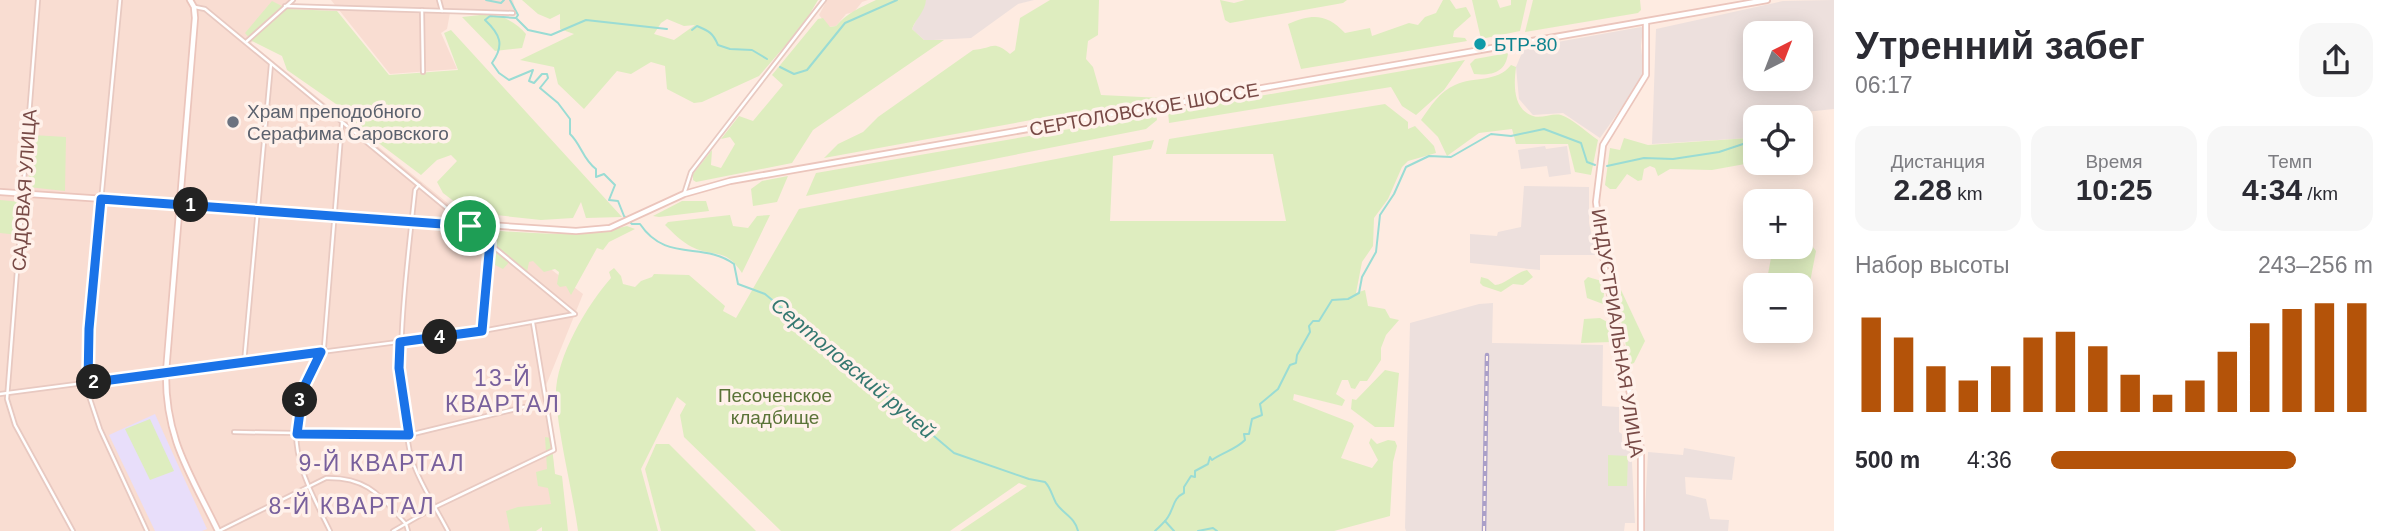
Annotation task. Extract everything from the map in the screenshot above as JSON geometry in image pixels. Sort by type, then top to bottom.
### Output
[{"type":"main road","name":"СЕРТОЛОВСКОЕ ШОССЕ","points":[[0,192],[470,226],[600,230],[684,194],[740,179],[1768,0]]},
{"type":"main road","points":[[194,4],[166,372],[167,411],[173,436],[217,530]]},
{"type":"main road","name":"ИНДУСТРИАЛЬНАЯ УЛИЦА","points":[[1641,531],[1641,449],[1597,221],[1596,202],[1602,145],[1646,75],[1646,22]]},
{"type":"street","name":"САДОВАЯ УЛИЦА","points":[[38,0],[8,406],[15,425],[72,531]]},
{"type":"street","points":[[120,0],[89,329],[87,390],[100,429],[147,531]]},
{"type":"street","points":[[246,43],[293,0]]},
{"type":"street","points":[[439,0],[442,11]]},
{"type":"street","points":[[684,194],[691,172],[824,0]]},
{"type":"street","points":[[0,394],[482,331],[575,314],[246,43],[194,4]]},
{"type":"street","points":[[285,6],[513,13]]},
{"type":"street","points":[[422,10],[423,72]]},
{"type":"street","points":[[244,363],[271,64]]},
{"type":"street","points":[[330,531],[300,470],[296,452],[303,389],[324,348],[342,123]]},
{"type":"street","points":[[419,185],[415,190],[399,368],[411,455],[448,531]]},
{"type":"street","points":[[482,331],[490,242]]},
{"type":"street","points":[[393,531],[435,507],[554,450],[533,323]]},
{"type":"street","points":[[234,432],[409,435],[524,407]]},
{"type":"street","points":[[210,531],[326,478],[361,482],[378,493],[406,524],[408,531]]},
{"type":"shaded area","points":[[0,0],[296,0],[251,43],[519,261],[539,260],[583,294],[545,388],[558,503],[517,531],[0,531]]},
{"type":"shaded area","points":[[331,0],[513,0],[516,13],[450,13],[447,29],[441,33],[457,69],[390,74]]},
{"type":"shaded area","points":[[827,0],[868,0],[862,2],[854,12],[846,14],[836,26],[829,27],[819,15]]},
{"type":"shaded area","points":[[926,0],[1034,0],[1018,4],[971,38],[924,40],[912,29]]},
{"type":"shaded area","points":[[1834,0],[1834,109],[1813,111],[1813,105],[1743,105],[1743,138],[1652,144],[1656,29],[1783,1]]},
{"type":"shaded area","points":[[1641,27],[1644,76],[1600,138],[1563,113],[1533,115],[1519,99],[1516,67],[1524,48]]},
{"type":"shaded area","points":[[1545,146],[1546,149],[1567,146],[1571,174],[1549,177],[1547,166],[1521,169],[1518,150]]},
{"type":"shaded area","points":[[1524,186],[1589,187],[1589,223],[1596,255],[1540,255],[1540,270],[1470,263],[1470,234],[1497,236],[1498,232],[1521,227]]},
{"type":"shaded area","points":[[1493,303],[1492,343],[1603,345],[1602,406],[1619,407],[1619,432],[1622,434],[1622,441],[1631,442],[1635,523],[1625,523],[1624,531],[1406,531],[1410,323],[1479,304]]},
{"type":"shaded area","points":[[155,414],[207,529],[155,531],[109,435]]},
{"type":"shaded area","points":[[1684,448],[1735,457],[1732,480],[1685,477],[1686,494],[1706,499],[1710,519],[1729,520],[1728,531],[1644,531],[1648,452],[1683,455]]},
{"type":"green space","points":[[522,0],[818,0],[803,25],[759,76],[702,102],[694,103],[667,89],[665,66],[651,62],[631,74],[617,71],[584,109],[558,84],[554,67],[520,60],[574,34],[560,29],[560,14],[550,19],[538,14]],"holes":[[[667,19],[684,26],[695,25],[674,40],[654,34]]]},
{"type":"green space","points":[[876,0],[926,0],[912,29],[924,40],[944,40],[813,130],[792,163],[696,182],[693,180],[693,174],[712,150],[711,165],[721,168],[735,144],[730,137],[721,139],[739,116],[753,121],[783,85],[772,75],[818,19],[823,18],[830,27],[836,26],[850,14]]},
{"type":"green space","points":[[1050,0],[1099,0],[1098,35],[1088,41],[1086,59],[1093,67],[1101,95],[1162,100],[1082,115],[1053,116],[824,158],[838,144],[863,132],[878,117],[973,50],[996,46],[1010,54],[1015,50],[1020,18]]},
{"type":"green space","points":[[1220,0],[1234,3],[1245,0],[1347,0],[1343,3],[1230,23],[1225,20]]},
{"type":"green space","points":[[1443,0],[1450,0],[1456,9],[1466,7],[1471,16],[1454,31],[1453,37],[1465,38],[1467,41],[1301,69],[1288,24],[1305,18],[1319,17],[1332,22],[1345,33],[1370,28],[1372,36],[1409,23],[1418,25],[1425,17],[1436,13]]},
{"type":"green space","points":[[1472,0],[1497,0],[1500,8],[1511,5],[1511,0],[1527,0],[1520,31],[1481,39]]},
{"type":"green space","points":[[1533,0],[1640,0],[1641,10],[1638,13],[1525,32]]},
{"type":"green space","points":[[272,1],[288,9],[337,11],[389,75],[458,70],[444,33],[451,30],[622,217],[586,218],[581,202],[573,218],[541,220],[468,212],[443,193],[437,182],[457,161],[451,155],[437,160],[421,175],[364,132],[346,111],[287,70],[282,56],[252,41],[245,33]]},
{"type":"green space","points":[[489,14],[505,18],[523,30],[526,34],[522,48],[495,51],[462,17]]},
{"type":"green space","points":[[1508,53],[1501,69],[1487,74],[1474,74],[1470,64],[1475,59]]},
{"type":"green space","points":[[1465,60],[1444,90],[1416,115],[1402,106],[1391,87],[1169,123],[1168,112]]},
{"type":"green space","points":[[1511,65],[1516,67],[1515,88],[1518,102],[1526,113],[1536,117],[1561,115],[1598,140],[1591,175],[1575,172],[1568,144],[1516,144],[1512,129],[1479,133],[1447,156],[1438,137],[1421,120],[1445,91],[1462,82],[1492,77]]},
{"type":"green space","name":"Песоченское кладбище","points":[[1385,104],[1408,122],[1408,129],[1415,126],[1434,146],[1436,153],[1408,161],[1402,167],[1388,199],[1374,218],[1373,246],[1362,262],[1356,293],[1365,290],[1368,306],[1385,309],[1390,318],[1399,320],[1386,335],[1381,348],[1381,360],[1367,381],[1360,381],[1355,389],[1351,388],[1348,380],[1342,380],[1336,394],[1345,400],[1342,406],[1294,394],[1293,400],[1352,423],[1354,426],[1341,458],[1372,468],[1378,460],[1369,443],[1371,438],[1377,444],[1388,440],[1395,441],[1397,446],[1393,462],[1390,516],[1334,531],[960,531],[1027,486],[1019,483],[950,531],[781,531],[684,437],[680,415],[686,404],[677,397],[641,469],[658,531],[578,531],[560,430],[557,383],[566,350],[592,303],[611,278],[609,272],[614,268],[621,276],[623,284],[635,287],[654,274],[689,275],[725,306],[723,311],[736,318],[799,209],[1154,140],[1151,149],[1113,156],[1110,221],[1286,221],[1273,154],[1166,154],[1169,139]]},
{"type":"green space","points":[[1156,114],[1157,120],[1146,129],[806,196],[816,173]]},
{"type":"green space","points":[[32,135],[66,137],[65,191],[28,187]]},
{"type":"green space","points":[[1624,138],[1648,145],[1743,138],[1743,164],[1712,170],[1670,169],[1658,176],[1655,168],[1650,166],[1644,169],[1642,180],[1638,181],[1627,174],[1616,189],[1605,185],[1610,148],[1620,150]]},
{"type":"green space","points":[[788,176],[777,202],[753,206],[751,189],[762,181]]},
{"type":"green space","points":[[0,200],[22,202],[19,235],[0,233]]},
{"type":"green space","points":[[682,201],[706,201],[709,211],[653,216]]},
{"type":"green space","points":[[730,215],[733,226],[748,228],[757,216],[770,215],[742,273],[725,256],[692,247],[665,225],[668,222]]},
{"type":"green space","points":[[627,226],[635,229],[609,242],[603,250],[597,248],[571,295],[566,286],[560,287],[557,284],[559,272],[555,269],[544,272],[533,261],[529,262],[527,272],[523,275],[512,259],[503,269],[491,263],[492,240],[485,230],[575,233]]},
{"type":"green space","points":[[1813,247],[1816,251],[1812,273],[1768,273],[1771,259],[1813,259]]},
{"type":"green space","points":[[1527,270],[1533,277],[1523,285],[1513,284],[1501,292],[1480,283],[1481,277],[1495,285]]},
{"type":"green space","points":[[1588,277],[1605,282],[1603,304],[1587,298],[1584,281]]},
{"type":"green space","points":[[1615,290],[1621,290],[1645,341],[1631,364],[1628,356]]},
{"type":"green space","points":[[1600,318],[1611,324],[1612,342],[1581,343],[1584,319]]},
{"type":"green space","points":[[1385,370],[1399,373],[1394,427],[1375,427],[1351,409],[1352,399],[1356,400]]},
{"type":"green space","points":[[150,419],[174,471],[150,480],[125,429]]},
{"type":"green space","points":[[545,437],[551,438],[555,474],[562,476],[568,531],[542,531],[542,527],[536,531],[510,531],[506,511],[518,507],[551,504],[548,488],[538,486],[536,472],[547,469]]},
{"type":"green space","points":[[656,444],[669,444],[756,531],[661,531],[645,469]]},
{"type":"green space","points":[[1608,455],[1628,456],[1627,486],[1608,486]]},
{"type":"waterway","name":"Сертоловский ручей","points":[[486,0],[501,3],[504,0]]},
{"type":"waterway","name":"Сертоловский ручей","points":[[510,0],[518,15],[516,18],[490,16],[485,20],[499,40],[499,51],[492,63],[499,73],[509,80],[533,70],[529,81],[534,83],[542,74],[547,74],[548,78],[540,88],[558,103],[570,119],[570,134],[596,169],[596,177],[604,174],[615,185],[609,200],[618,201],[624,216],[632,224],[640,224],[650,236],[673,248],[722,257],[734,264],[738,284],[765,294],[954,453],[1045,482],[1056,503],[1074,522],[1078,531]]},
{"type":"waterway","points":[[780,67],[794,74],[807,70],[845,23],[897,0]]},
{"type":"waterway","points":[[517,19],[528,30],[551,35],[586,20],[667,29]]},
{"type":"waterway","points":[[692,30],[697,26],[705,29],[718,45],[730,49],[752,50],[767,59]]},
{"type":"waterway","name":"Сертоловский ручей","points":[[1155,531],[1167,519],[1178,498],[1184,493],[1184,487],[1191,476],[1195,477],[1195,471],[1208,464],[1210,457],[1212,460],[1245,440],[1244,434],[1249,434],[1252,419],[1262,415],[1260,404],[1278,389],[1290,365],[1296,363],[1313,321],[1319,321],[1332,300],[1348,299],[1359,293],[1362,277],[1376,252],[1380,215],[1394,194],[1406,167],[1429,156],[1451,157],[1491,134],[1511,136],[1544,129],[1581,143],[1587,162],[1595,165]]},
{"type":"waterway","name":"Сертоловский ручей","points":[[1607,166],[1644,158],[1673,159],[1719,152],[1743,144]]},
{"type":"waterway","points":[[1165,521],[1174,531]]},
{"type":"waterway","points":[[1198,531],[1213,528],[1217,531]]},
{"type":"railway","points":[[1484,531],[1487,355]]},
{"type":"place","name":"БТР-80","points":[[1480,44]]},
{"type":"place","name":"Храм преподобного Серафима Саровского","points":[[233,122]]},
{"type":"district","name":"13-Й КВАРТАЛ","points":[[503,391]]},
{"type":"district","name":"9-Й КВАРТАЛ","points":[[382,463]]},
{"type":"district","name":"8-Й КВАРТАЛ","points":[[352,506]]},
{"type":"route","points":[[101,199],[470,226],[490,242],[482,331],[400,342],[399,368],[409,435],[297,434],[299,403],[303,389],[321,352],[88,383],[89,329],[101,199]]}]
